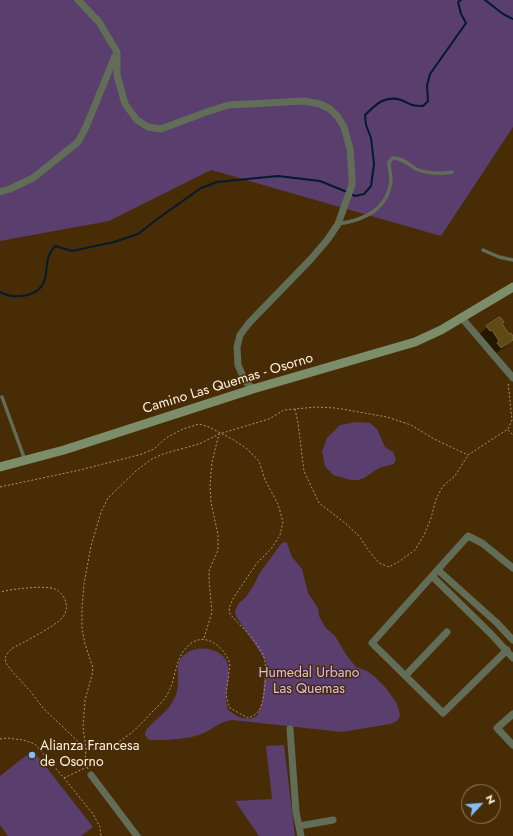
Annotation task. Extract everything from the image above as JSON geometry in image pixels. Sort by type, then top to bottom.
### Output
[{"type":"main road","name":"Camino Las Quemas - Osorno","points":[[0,467],[64,450],[253,389],[414,342],[441,330],[513,287]]},
{"type":"street","points":[[78,0],[99,22],[117,52],[117,75],[126,104],[137,120],[148,127],[161,129],[209,110],[229,105],[304,101],[315,102],[325,106],[334,113],[344,127],[352,158],[352,185],[338,224],[311,259],[249,323],[240,335],[237,347],[238,365],[245,380],[253,389]]},
{"type":"street","points":[[0,192],[33,178],[78,142],[86,127],[117,52]]},
{"type":"street","points":[[461,317],[510,369],[513,378]]},
{"type":"street","points":[[507,650],[443,713],[372,642],[468,536],[482,543],[513,568]]},
{"type":"street","points":[[435,573],[497,623],[513,640]]},
{"type":"street","points":[[435,573],[513,658]]},
{"type":"street","points":[[406,676],[447,632]]},
{"type":"street","points":[[513,714],[497,728],[513,745]]},
{"type":"street","points":[[290,729],[296,812],[301,836]]},
{"type":"street","points":[[91,775],[137,836]]},
{"type":"street","points":[[299,826],[333,820]]},
{"type":"lane","points":[[338,224],[361,219],[372,213],[380,206],[390,187],[391,175],[389,162],[393,158],[398,158],[417,169],[429,173],[440,174],[452,172]]},
{"type":"lane","points":[[483,250],[499,257],[513,260]]},
{"type":"lane","points":[[2,398],[25,460]]},
{"type":"path","points":[[295,409],[304,471],[319,503],[359,536],[379,563],[389,567],[415,550],[432,518],[436,499],[443,486],[455,476],[468,455],[508,429],[512,420],[510,369]]},
{"type":"path","points":[[91,775],[87,767],[85,757],[86,749],[83,727],[85,700],[93,668],[82,629],[82,608],[91,546],[101,512],[108,498],[137,470],[152,459],[163,454],[198,444],[219,434],[269,419],[284,410],[316,407],[336,408],[387,417],[411,425],[434,439],[468,455]]},
{"type":"path","points":[[0,487],[80,470],[121,458],[142,454],[154,449],[166,438],[183,429],[199,424],[209,427],[246,448],[259,461],[265,480],[278,504],[283,522],[280,535],[271,549],[257,563],[234,597],[229,608],[230,614],[264,656],[264,685],[260,708],[257,713],[248,718],[230,708],[226,694],[230,664],[228,658],[220,647],[212,641],[204,639],[192,643],[181,655],[168,694],[136,730],[126,738],[113,744],[102,748],[86,749],[43,708],[11,670],[6,663],[5,658],[11,649],[48,628],[62,618],[66,611],[65,598],[55,589],[46,588],[11,589],[0,592]]},
{"type":"path","points":[[508,429],[513,435]]},
{"type":"path","points":[[204,639],[212,612],[209,580],[210,571],[218,550],[218,535],[211,502],[210,485],[212,462],[219,434]]},
{"type":"path","points":[[0,739],[7,738],[23,740],[35,744],[93,814],[100,827],[101,836]]},
{"type":"path","points":[[64,778],[87,767]]},
{"type":"green space","points":[[0,0],[513,0],[513,127],[441,236],[211,170],[109,221],[0,241]]},
{"type":"green space","points":[[356,422],[370,423],[377,429],[385,447],[393,452],[396,459],[394,464],[379,468],[364,478],[351,480],[333,475],[325,466],[322,452],[327,438],[340,425]]},
{"type":"green space","name":"Humedal Urbano Las Quemas","points":[[284,542],[287,543],[292,557],[302,569],[308,593],[318,608],[319,616],[325,627],[335,636],[347,656],[356,667],[367,671],[385,687],[396,702],[399,710],[400,716],[397,721],[390,724],[342,732],[232,720],[221,723],[206,732],[193,737],[171,740],[149,740],[145,735],[146,730],[167,709],[176,695],[178,686],[178,666],[180,660],[190,651],[197,649],[218,652],[227,662],[229,668],[226,697],[228,710],[235,715],[246,719],[257,716],[262,704],[266,661],[236,616],[235,610],[239,603],[246,597],[259,574]]},
{"type":"green space","points":[[284,745],[295,836],[259,836],[235,801],[272,799],[266,746]]},
{"type":"green space","points":[[33,750],[93,827],[81,836],[8,836],[0,825],[0,776]]},
{"type":"building","points":[[500,317],[504,322],[502,324],[509,334],[511,333],[513,336],[513,340],[501,348],[497,343],[499,341],[492,330],[490,331],[486,326]]},
{"type":"waterway","points":[[351,194],[355,196],[364,194],[371,186],[374,164],[371,138],[366,125],[365,115],[373,107],[385,100],[401,100],[419,106],[423,106],[428,101],[427,86],[430,74],[466,23],[461,14],[458,2],[461,0]]},
{"type":"waterway","points":[[485,0],[503,14],[513,19]]},
{"type":"waterway","points":[[0,292],[13,296],[20,296],[33,293],[38,290],[45,279],[48,258],[55,246],[72,251],[114,242],[138,234],[201,188],[217,182],[278,176],[320,181],[347,192]]},
{"type":"place","name":"Alianza Francesa de Osorno","points":[[32,755]]}]
